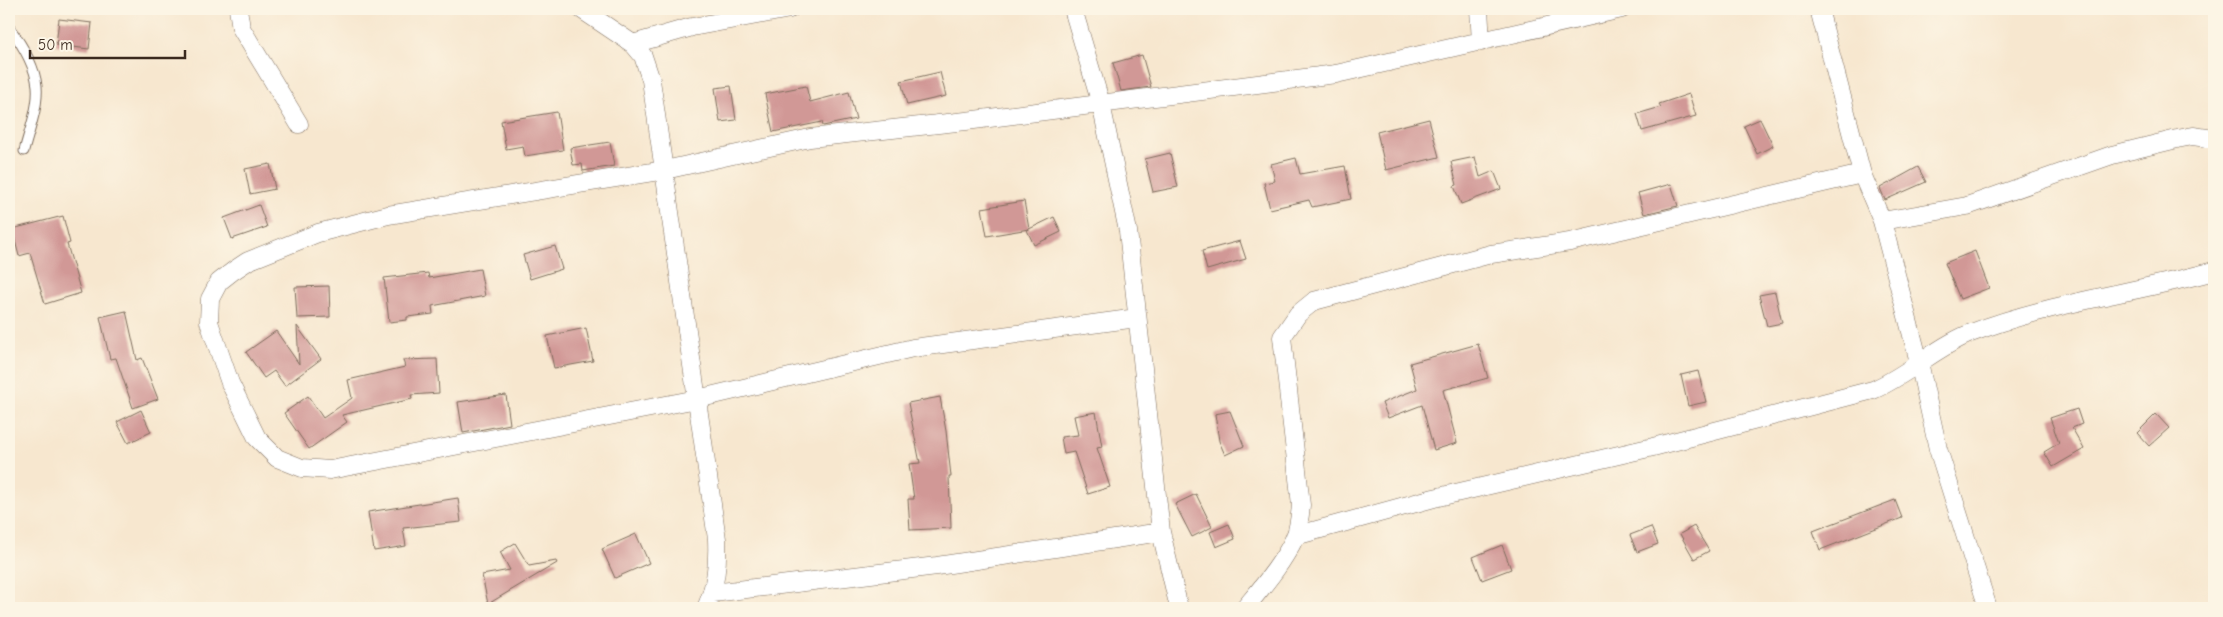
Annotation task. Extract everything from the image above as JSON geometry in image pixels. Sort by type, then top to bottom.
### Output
[{"type":"street","points":[[238,9],[241,28],[299,124]]},
{"type":"street","points":[[581,9],[633,44],[643,56],[651,80],[717,539],[718,567],[709,601],[1161,532]]},
{"type":"street","points":[[633,44],[692,28],[790,9]]},
{"type":"street","points":[[1073,9],[1101,104],[1128,231],[1161,532],[1179,608]]},
{"type":"street","points":[[1479,9],[1481,42]]},
{"type":"street","points":[[1137,318],[913,348],[697,399],[330,470],[302,468],[277,458],[257,438],[230,383],[209,322],[210,299],[219,282],[248,261],[318,233],[388,215],[665,170],[810,138],[966,122],[1336,74],[1622,9]]},
{"type":"street","points":[[1819,9],[1862,174],[1882,221],[1920,362],[1938,449],[1988,608]]},
{"type":"street","points":[[1882,221],[1967,206],[2112,155],[2177,139],[2193,136],[2214,140]]},
{"type":"street","points":[[1245,608],[1269,578],[1295,536],[1301,505],[1282,337],[1298,314],[1314,301],[1491,254],[1570,242],[1862,174]]},
{"type":"street","points":[[1295,536],[1434,498],[1662,445],[1840,399],[1884,385],[1954,340],[1986,328],[2049,309],[2214,271]]},
{"type":"lane","points":[[9,27],[30,62],[37,86],[24,151]]},
{"type":"building","points":[[59,19],[92,23],[89,49],[56,45]]},
{"type":"building","points":[[1142,55],[1151,87],[1121,91],[1113,63]]},
{"type":"building","points":[[940,72],[946,96],[907,105],[901,81]]},
{"type":"building","points":[[731,86],[736,120],[720,122],[715,88]]},
{"type":"building","points":[[806,86],[810,102],[849,92],[856,119],[823,126],[822,122],[773,132],[765,94]]},
{"type":"building","points":[[1689,94],[1696,116],[1642,131],[1637,114],[1661,107],[1659,104]]},
{"type":"building","points":[[557,112],[563,150],[525,156],[523,146],[506,149],[501,121]]},
{"type":"building","points":[[1429,119],[1439,157],[1386,170],[1377,132]]},
{"type":"building","points":[[1760,119],[1773,146],[1757,154],[1744,126]]},
{"type":"building","points":[[610,142],[614,166],[583,171],[582,164],[573,165],[570,148]]},
{"type":"building","points":[[1170,153],[1178,187],[1153,192],[1145,159]]},
{"type":"building","points":[[1475,157],[1480,177],[1494,171],[1501,189],[1461,204],[1454,186],[1457,185],[1451,162]]},
{"type":"building","points":[[1296,158],[1300,174],[1345,166],[1351,199],[1312,207],[1309,200],[1270,209],[1264,183],[1275,181],[1271,164]]},
{"type":"building","points":[[270,164],[275,189],[250,194],[245,169]]},
{"type":"building","points":[[1918,167],[1926,182],[1885,200],[1880,188]]},
{"type":"building","points":[[1671,184],[1678,206],[1644,214],[1638,193]]},
{"type":"building","points":[[1024,201],[1029,229],[987,236],[982,208]]},
{"type":"building","points":[[259,205],[267,227],[232,239],[224,218]]},
{"type":"building","points":[[63,216],[70,243],[67,244],[81,293],[45,304],[30,253],[19,256],[12,229]]},
{"type":"building","points":[[1054,217],[1061,232],[1034,245],[1027,230]]},
{"type":"building","points":[[1240,241],[1246,259],[1207,270],[1202,251]]},
{"type":"building","points":[[555,246],[562,269],[530,279],[523,255]]},
{"type":"building","points":[[1975,251],[1989,288],[1960,299],[1945,263]]},
{"type":"building","points":[[480,269],[485,296],[432,306],[433,314],[407,317],[407,320],[389,322],[384,278],[428,273],[429,278]]},
{"type":"building","points":[[329,286],[330,317],[297,318],[295,287]]},
{"type":"building","points":[[1775,292],[1782,323],[1767,326],[1759,295]]},
{"type":"building","points":[[126,311],[137,360],[142,358],[158,399],[133,408],[116,358],[110,359],[100,317]]},
{"type":"building","points":[[297,326],[321,359],[285,386],[274,371],[264,378],[246,352],[276,331],[299,364]]},
{"type":"building","points":[[586,328],[593,361],[554,368],[547,336]]},
{"type":"building","points":[[1478,344],[1488,378],[1443,390],[1457,443],[1434,450],[1422,405],[1388,418],[1382,403],[1417,389],[1410,363]]},
{"type":"building","points":[[437,359],[439,393],[411,395],[412,399],[342,415],[347,422],[309,449],[284,413],[308,396],[323,418],[352,398],[348,380],[405,367],[403,360]]},
{"type":"building","points":[[1698,371],[1706,402],[1688,406],[1681,375]]},
{"type":"building","points":[[506,395],[510,424],[463,433],[458,402]]},
{"type":"building","points":[[940,397],[951,476],[949,476],[951,528],[910,530],[908,499],[914,499],[909,464],[920,463],[908,403]]},
{"type":"building","points":[[2077,409],[2082,424],[2072,428],[2084,449],[2053,467],[2044,452],[2059,443],[2050,418]]},
{"type":"building","points":[[141,410],[151,432],[128,443],[117,422]]},
{"type":"building","points":[[1230,411],[1244,446],[1225,455],[1219,441],[1215,414]]},
{"type":"building","points":[[1096,412],[1102,447],[1097,448],[1110,487],[1088,494],[1074,452],[1064,454],[1061,437],[1078,435],[1074,416]]},
{"type":"building","points":[[2156,414],[2169,428],[2149,446],[2137,433]]},
{"type":"building","points":[[1196,494],[1212,527],[1192,537],[1175,504]]},
{"type":"building","points":[[458,498],[461,522],[403,528],[406,546],[374,551],[368,512]]},
{"type":"building","points":[[1895,500],[1902,518],[1820,550],[1813,531]]},
{"type":"building","points":[[1229,524],[1235,539],[1216,547],[1210,532]]},
{"type":"building","points":[[1694,526],[1709,551],[1694,559],[1680,534]]},
{"type":"building","points":[[1651,527],[1658,544],[1637,552],[1630,535]]},
{"type":"building","points":[[636,534],[649,563],[615,578],[602,549]]},
{"type":"building","points":[[515,543],[529,566],[556,561],[557,563],[488,604],[482,575],[510,570],[500,552]]},
{"type":"building","points":[[1502,545],[1511,569],[1482,580],[1473,557]]}]
